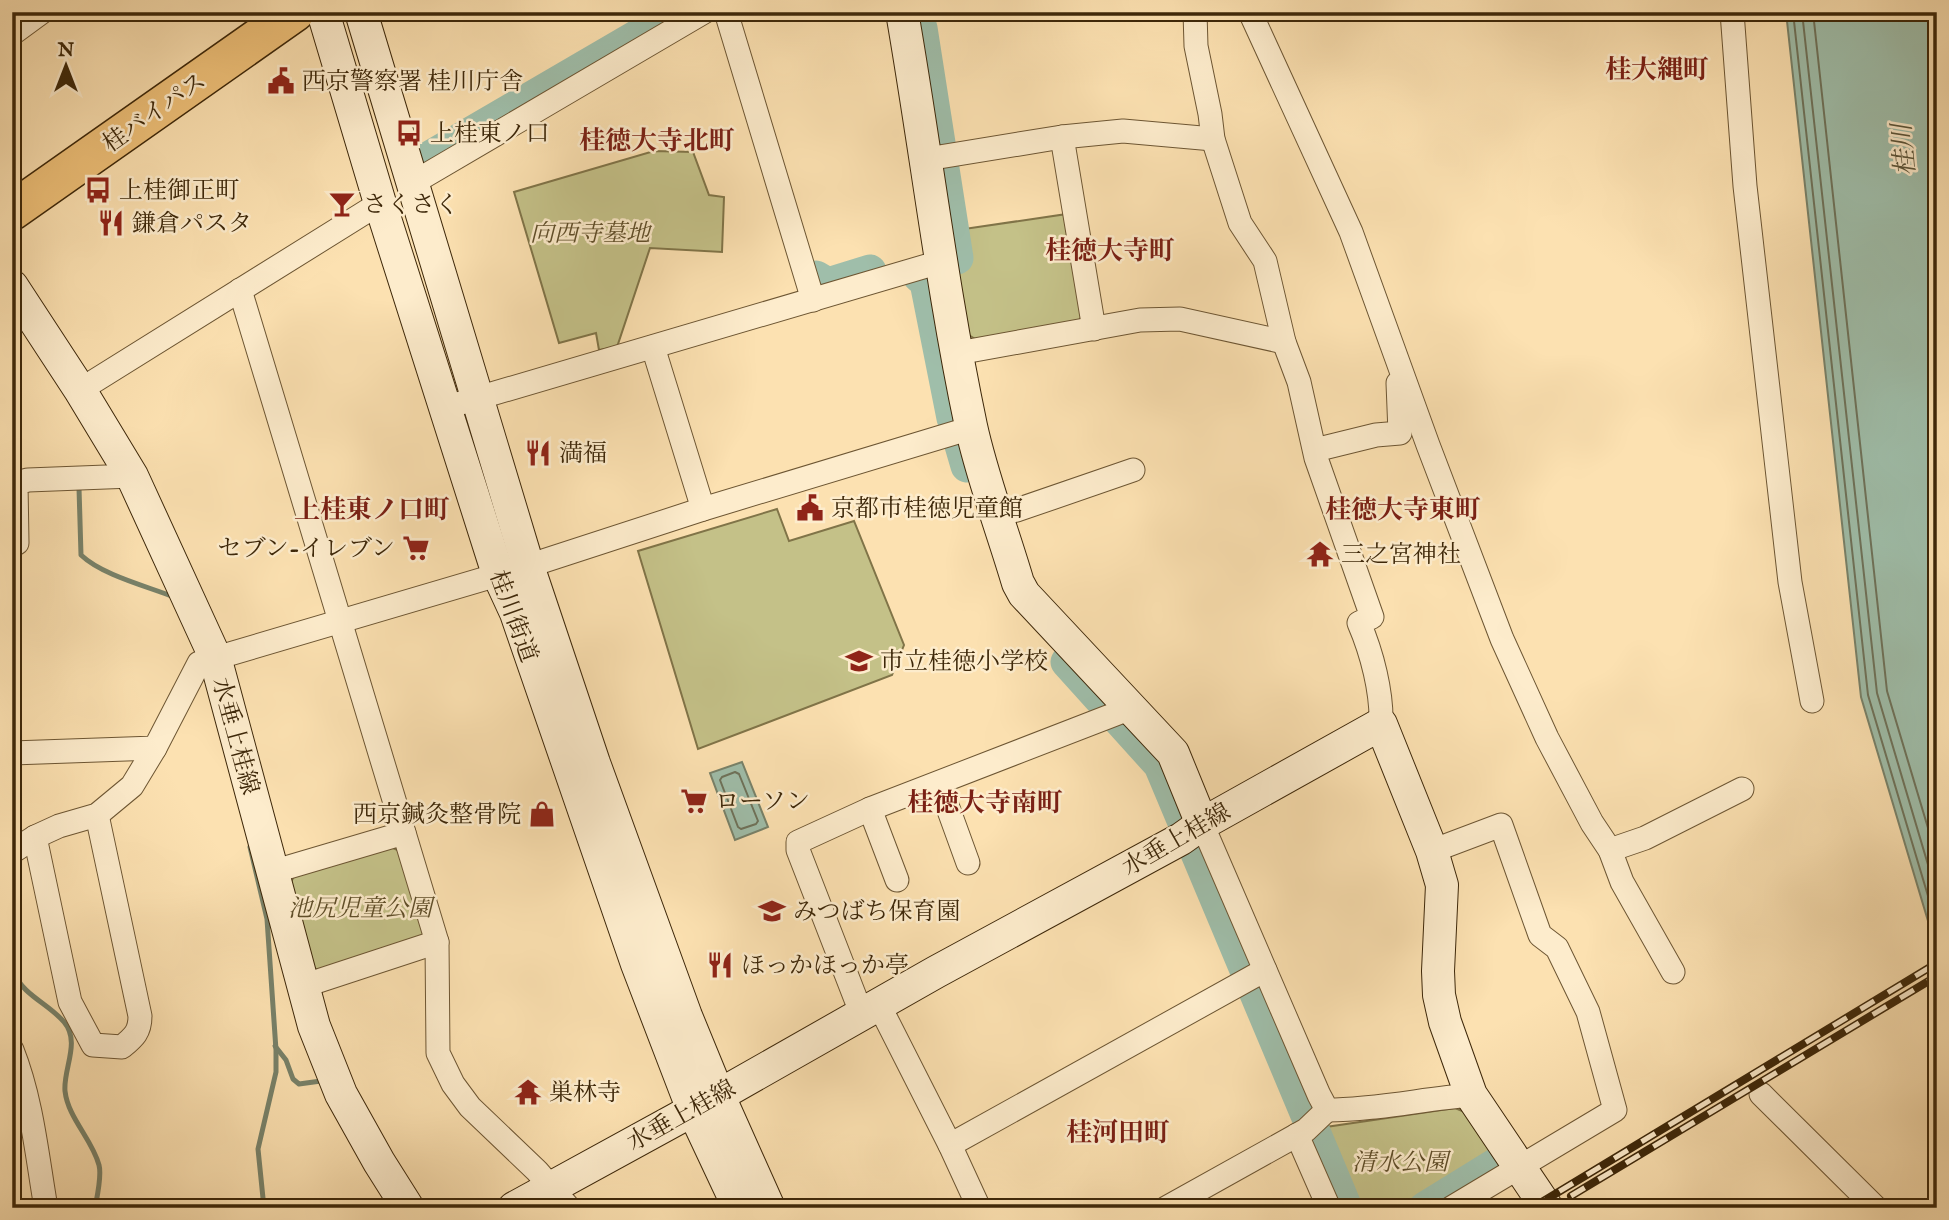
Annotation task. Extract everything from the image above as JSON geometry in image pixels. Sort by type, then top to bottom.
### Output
[{"type":"highway","name":"桂バイパス","points":[[12,211],[295,12]]},
{"type":"street","points":[[12,33],[42,12]]},
{"type":"street","name":"桂川街道","points":[[323,12],[444,408],[513,570],[651,923],[739,1208]]},
{"type":"street","name":"桂川街道","points":[[361,12],[477,398],[513,570]]},
{"type":"street","points":[[726,12],[813,300]]},
{"type":"street","points":[[902,12],[937,157],[940,262],[958,353],[962,431],[997,514],[1018,583],[1024,594],[1121,712],[1173,753],[1194,830],[1255,976],[1319,1095],[1312,1123],[1329,1208]]},
{"type":"street","points":[[1195,12],[1196,46],[1213,139],[1240,223],[1265,261],[1284,342],[1299,382],[1315,450],[1371,617],[1359,623],[1365,637],[1381,706],[1381,724],[1432,852],[1442,885],[1438,971],[1439,995],[1445,1023],[1471,1095],[1547,1208]]},
{"type":"street","points":[[1250,12],[1350,232],[1502,639],[1547,738],[1592,823],[1610,850],[1622,882],[1674,972]]},
{"type":"street","points":[[1732,12],[1745,186],[1790,582],[1812,701]]},
{"type":"street","points":[[411,184],[693,15]]},
{"type":"street","points":[[937,157],[1062,137],[1124,131],[1213,139]]},
{"type":"street","points":[[1062,137],[1094,329]]},
{"type":"street","points":[[80,390],[380,203]]},
{"type":"street","points":[[444,408],[940,262]]},
{"type":"street","name":"水垂上桂線","points":[[12,286],[80,390],[207,661],[272,872],[314,1026],[341,1094],[408,1208]]},
{"type":"street","points":[[240,290],[437,942],[438,1053],[453,1084],[470,1107],[560,1197]]},
{"type":"street","points":[[958,353],[1140,320],[1180,319],[1284,342]]},
{"type":"street","points":[[653,347],[703,509]]},
{"type":"street","points":[[1315,450],[1376,435],[1400,433],[1398,383],[1402,371]]},
{"type":"street","points":[[12,852],[35,837],[60,826],[97,815],[131,786],[207,661],[513,570],[962,431]]},
{"type":"street","points":[[997,514],[1017,510],[1133,470]]},
{"type":"street","points":[[12,546],[17,543],[16,483],[28,480],[121,476]]},
{"type":"street","points":[[979,1208],[950,1145],[871,1010],[798,850],[798,842],[870,809],[1121,712]]},
{"type":"street","name":"水垂上桂線","points":[[514,1208],[560,1197],[706,1102],[1381,724]]},
{"type":"street","points":[[12,753],[155,748]]},
{"type":"street","points":[[939,783],[968,863]]},
{"type":"street","points":[[1610,850],[1645,838],[1742,789]]},
{"type":"street","points":[[870,809],[897,880]]},
{"type":"street","points":[[35,837],[70,1002],[93,1045],[122,1047],[136,1037],[140,1029],[140,1016],[97,815]]},
{"type":"street","points":[[1432,852],[1501,825],[1540,935],[1557,948],[1588,1012],[1615,1110],[1451,1208]]},
{"type":"street","points":[[272,872],[404,833]]},
{"type":"street","points":[[303,986],[437,942]]},
{"type":"street","points":[[950,1145],[1255,976]]},
{"type":"street","points":[[12,1050],[19,1067],[33,1132],[46,1208]]},
{"type":"street","points":[[1761,1094],[1876,1208]]},
{"type":"street","points":[[1166,1208],[1312,1123],[1351,1110],[1430,1098],[1471,1095]]},
{"type":"street","name":"桂川街道","points":[[706,1102],[769,1208]]},
{"type":"green space","name":"向西寺墓地","points":[[654,151],[693,152],[709,195],[724,197],[722,252],[650,248],[617,347],[599,350],[596,333],[559,343],[514,192]]},
{"type":"green space","points":[[1067,214],[1083,314],[1076,325],[977,340],[967,334],[956,266],[962,258],[957,230]]},
{"type":"green space","points":[[777,509],[789,541],[854,521],[904,645],[892,675],[698,749],[638,551]]},
{"type":"green space","name":"池尻児童公園","points":[[388,846],[400,851],[425,931],[418,944],[319,971],[308,964],[289,885],[295,875]]},
{"type":"green space","name":"清水公園","points":[[1455,1108],[1472,1115],[1498,1155],[1413,1208],[1354,1208],[1321,1133],[1326,1127]]},
{"type":"water","name":"桂川","points":[[1786,12],[1937,12],[1937,951],[1861,697]]},
{"type":"water","points":[[742,762],[768,827],[735,840],[710,773]]},
{"type":"waterway","points":[[430,157],[675,14]]},
{"type":"waterway","points":[[921,28],[957,258]]},
{"type":"waterway","points":[[816,277],[828,284],[870,271]]},
{"type":"waterway","points":[[919,276],[926,282],[953,418],[967,466]]},
{"type":"waterway","points":[[79,488],[81,555],[112,574],[174,597]]},
{"type":"waterway","points":[[1067,662],[1160,765],[1346,1208]]},
{"type":"waterway","points":[[250,847],[267,919],[276,1050],[276,1072],[258,1149],[264,1208]]},
{"type":"waterway","points":[[12,882],[19,916],[14,973],[18,981],[58,1016],[69,1030],[71,1047],[65,1091],[71,1110],[99,1165],[100,1181],[95,1208]]},
{"type":"waterway","points":[[275,1046],[286,1060],[293,1079],[299,1084],[321,1081]]},
{"type":"waterway","points":[[1425,1208],[1498,1163]]},
{"type":"railway","points":[[1532,1208],[1937,963]]},
{"type":"railway","points":[[1571,1196],[1937,976]]},
{"type":"place","name":"西京警察署 桂川庁舎","points":[[281,81]]},
{"type":"place","name":"上桂東ノ口","points":[[409,133]]},
{"type":"place","name":"上桂御正町","points":[[98,190]]},
{"type":"place","name":"さくさく","points":[[342,204]]},
{"type":"place","name":"鎌倉パスタ","points":[[111,223]]},
{"type":"place","name":"満福","points":[[538,453]]},
{"type":"place","name":"京都市桂徳児童館","points":[[810,508]]},
{"type":"place","name":"セブン-イレブン","points":[[416,548]]},
{"type":"place","name":"三之宮神社","points":[[1320,554]]},
{"type":"place","name":"市立桂徳小学校","points":[[859,661]]},
{"type":"place","name":"ローソン","points":[[694,801]]},
{"type":"place","name":"西京鍼灸整骨院","points":[[542,814]]},
{"type":"place","name":"みつばち保育園","points":[[772,911]]},
{"type":"place","name":"ほっかほっか亭","points":[[720,965]]},
{"type":"place","name":"巣林寺","points":[[528,1092]]},
{"type":"district","name":"桂大縄町","points":[[1657,69]]},
{"type":"district","name":"桂徳大寺北町","points":[[657,140]]},
{"type":"district","name":"桂徳大寺町","points":[[1110,250]]},
{"type":"district","name":"上桂東ノ口町","points":[[372,509]]},
{"type":"district","name":"桂徳大寺東町","points":[[1403,509]]},
{"type":"district","name":"桂徳大寺南町","points":[[985,802]]},
{"type":"district","name":"桂河田町","points":[[1118,1132]]}]
